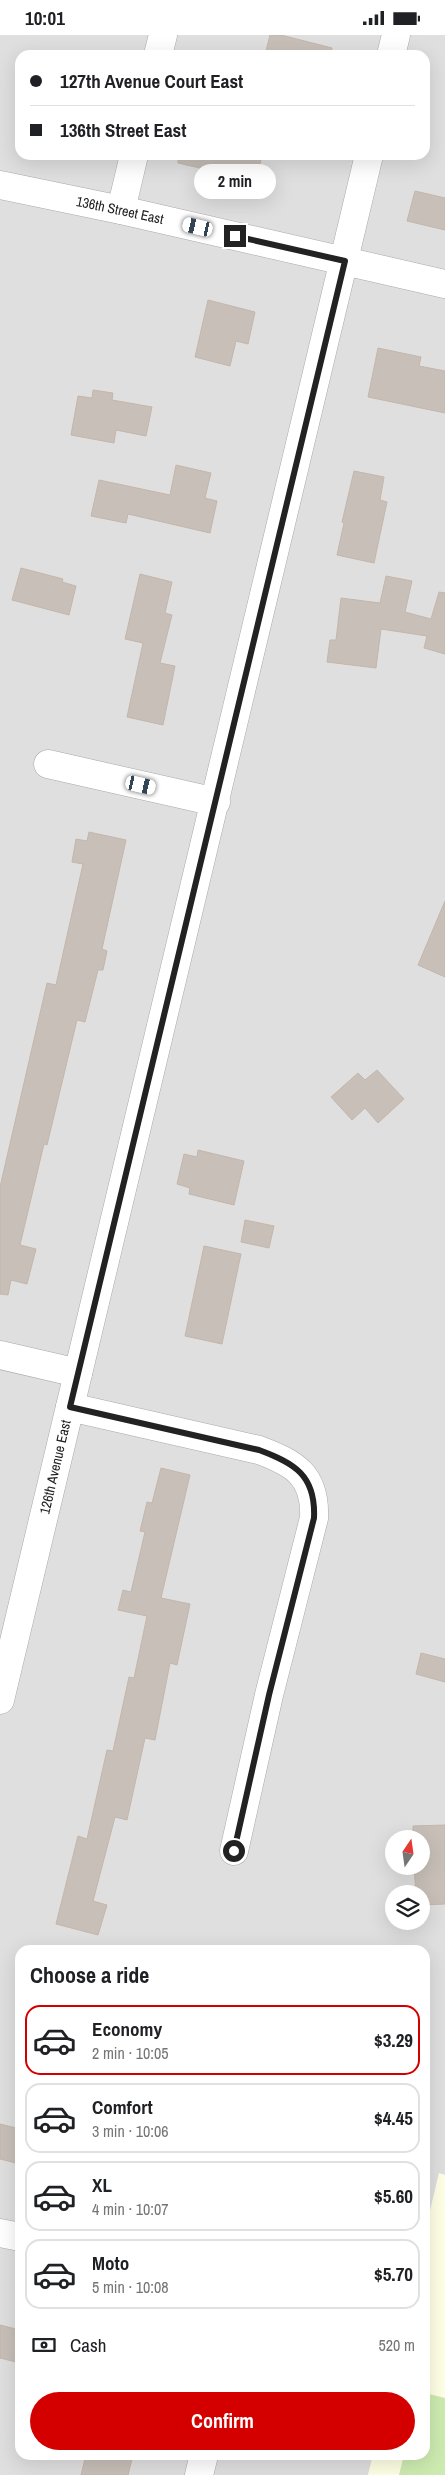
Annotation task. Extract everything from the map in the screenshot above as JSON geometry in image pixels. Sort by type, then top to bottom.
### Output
[{"type":"street","points":[[159,50],[162,35]]},
{"type":"street","points":[[393,50],[396,35]]},
{"type":"street","points":[[121,210],[133,160]]},
{"type":"street","name":"126th Avenue East","points":[[0,1700],[368,160]]},
{"type":"street","name":"136th Street East","points":[[0,185],[121,210],[445,284]]},
{"type":"street","points":[[48,763],[216,802]]},
{"type":"street","points":[[0,1355],[78,1373]]},
{"type":"street","points":[[70,1407],[259,1450],[288,1461],[297,1469],[306,1483],[315,1507],[314,1518],[269,1695],[234,1851]]},
{"type":"street","points":[[0,2233],[15,2236]]},
{"type":"street","points":[[199,2475],[203,2460]]},
{"type":"shaded area","points":[[0,35],[445,35],[445,2175],[439,2174],[430,2211],[430,1945],[15,1945],[15,2460],[372,2460],[368,2475],[0,2475]]},
{"type":"shaded area","points":[[439,2173],[445,2175],[445,2475],[368,2475],[372,2460],[430,2460],[430,2211]]},
{"type":"green space","points":[[430,2394],[445,2398],[445,2475],[399,2475],[403,2460],[430,2460]]},
{"type":"building","points":[[270,35],[281,35],[332,48],[332,50],[266,50]]},
{"type":"building","points":[[178,160],[261,160],[256,181],[178,163]]},
{"type":"building","points":[[415,191],[445,198],[445,230],[407,221]]},
{"type":"building","points":[[208,300],[255,312],[248,344],[236,341],[230,366],[195,357]]},
{"type":"building","points":[[378,348],[421,357],[419,366],[445,371],[445,413],[368,397]]},
{"type":"building","points":[[93,390],[113,393],[112,400],[152,407],[146,436],[116,430],[114,443],[71,435],[78,396],[92,398]]},
{"type":"building","points":[[176,465],[211,473],[205,498],[217,501],[210,533],[128,514],[126,523],[91,516],[99,480],[170,495]]},
{"type":"building","points":[[354,471],[384,477],[380,500],[387,502],[374,563],[337,555],[344,523],[342,522]]},
{"type":"building","points":[[21,568],[63,579],[62,582],[76,586],[69,615],[12,600]]},
{"type":"building","points":[[140,574],[172,582],[165,613],[172,615],[160,663],[175,666],[163,725],[127,717],[143,643],[125,639]]},
{"type":"building","points":[[386,576],[412,581],[405,612],[431,619],[439,592],[445,593],[445,654],[424,648],[427,636],[381,629],[376,668],[327,662],[330,640],[336,640],[341,598],[380,603]]},
{"type":"building","points":[[89,832],[126,840],[102,949],[107,951],[103,970],[98,970],[85,1022],[77,1020],[47,1145],[44,1144],[20,1245],[36,1249],[27,1284],[11,1280],[8,1295],[0,1294],[0,1187],[47,983],[56,985],[83,864],[72,862],[76,839],[87,841]]},
{"type":"building","points":[[445,901],[445,977],[418,965]]},
{"type":"building","points":[[377,1070],[404,1099],[378,1123],[365,1108],[352,1120],[331,1097],[358,1073],[365,1080]]},
{"type":"building","points":[[198,1150],[244,1161],[234,1205],[189,1194],[190,1188],[177,1184],[184,1154],[197,1157]]},
{"type":"building","points":[[245,1220],[274,1226],[269,1248],[241,1242]]},
{"type":"building","points":[[204,1246],[241,1254],[222,1344],[185,1336]]},
{"type":"building","points":[[161,1468],[190,1475],[161,1598],[190,1604],[177,1665],[170,1663],[155,1740],[145,1738],[127,1820],[115,1817],[93,1901],[107,1905],[98,1935],[56,1924],[78,1836],[87,1839],[107,1750],[113,1751],[129,1677],[134,1678],[147,1616],[118,1610],[123,1590],[131,1592],[145,1532],[140,1531],[147,1502],[152,1503]]},
{"type":"building","points":[[421,1653],[445,1659],[445,1682],[416,1674]]},
{"type":"building","points":[[445,1825],[445,1904],[430,1905],[430,1885],[415,1885],[415,1875],[430,1875],[430,1830],[413,1830],[413,1826]]},
{"type":"building","points":[[0,2124],[15,2128],[15,2163],[0,2159]]},
{"type":"building","points":[[0,2325],[15,2329],[15,2362],[0,2358]]},
{"type":"building","points":[[85,2460],[132,2460],[128,2475],[81,2475]]},
{"type":"route","points":[[234,1851],[269,1695],[314,1518],[315,1507],[311,1493],[303,1475],[288,1461],[259,1450],[70,1407],[345,261],[235,236]]}]
